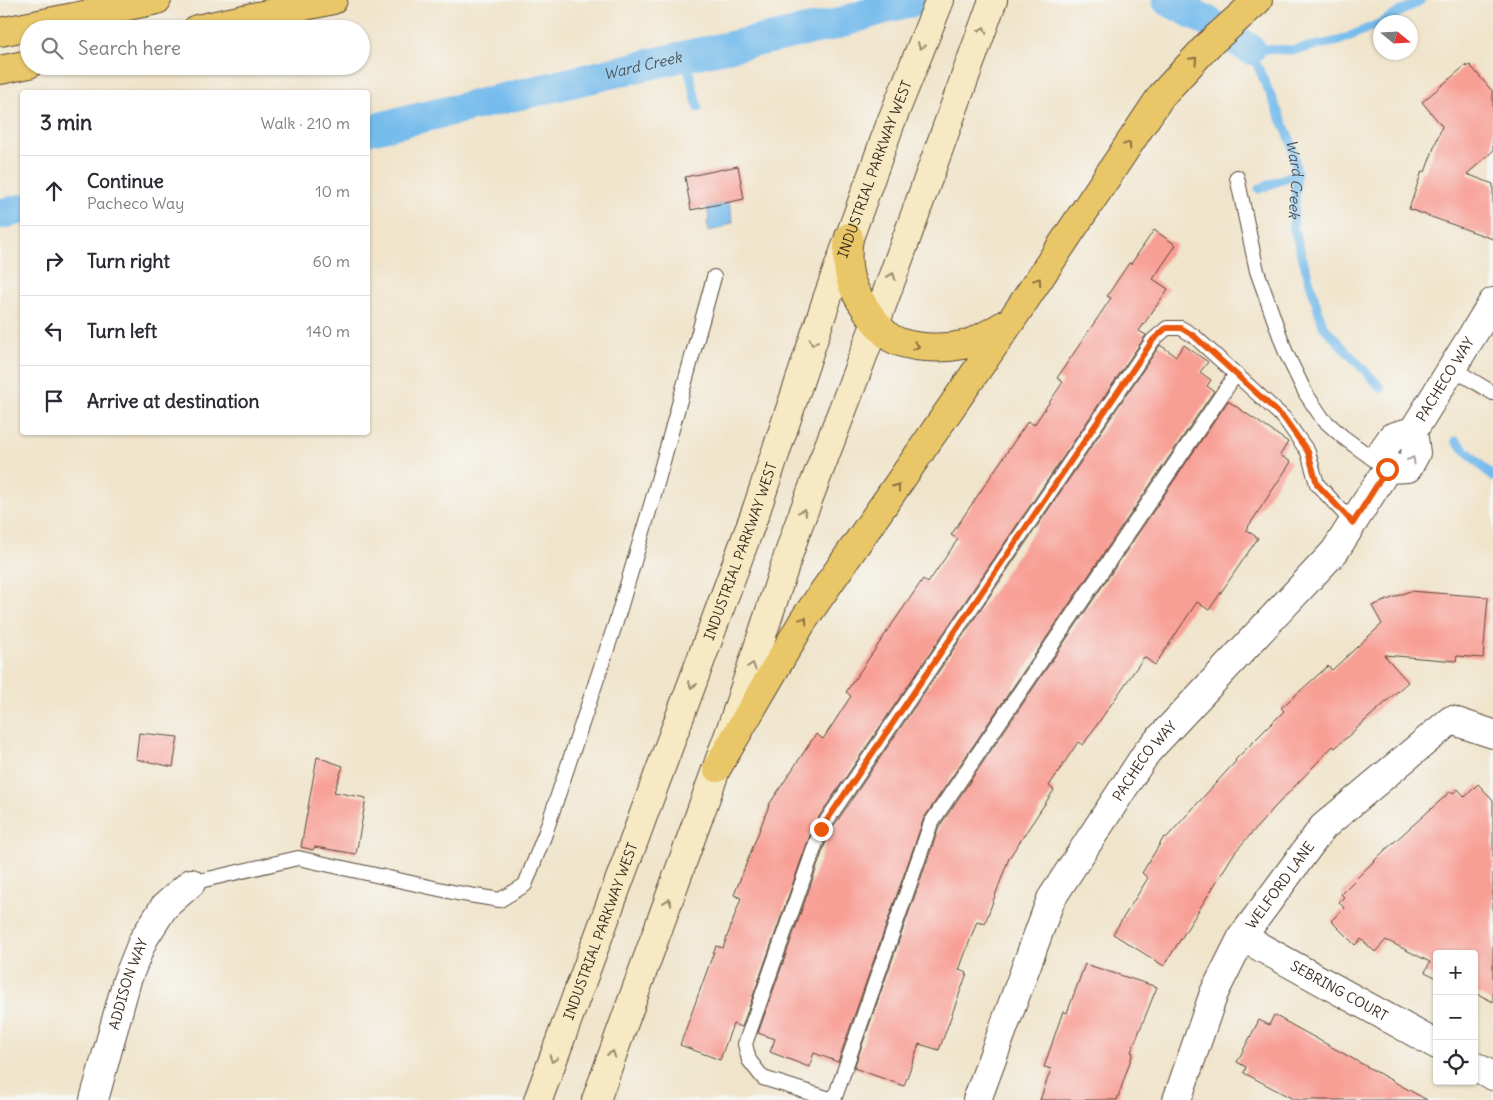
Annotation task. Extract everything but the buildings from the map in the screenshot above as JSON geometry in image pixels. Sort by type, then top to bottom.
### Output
[{"type":"highway","points":[[59,20],[158,0]]},
{"type":"highway","points":[[239,20],[333,0]]},
{"type":"highway","points":[[717,768],[803,621],[1011,321],[1161,96],[1208,45],[1258,0]]},
{"type":"highway","points":[[0,32],[20,28]]},
{"type":"highway","points":[[0,70],[20,66]]},
{"type":"highway","points":[[850,237],[846,256],[850,278],[858,300],[891,338],[915,347],[964,345],[1011,321]]},
{"type":"main road","name":"INDUSTRIAL PARKWAY WEST","points":[[538,1100],[757,508],[828,296],[891,122],[940,0]]},
{"type":"main road","points":[[596,1100],[717,768],[797,529],[876,322],[993,0]]},
{"type":"street","name":"PACHECO WAY","points":[[977,1100],[1051,899],[1147,752],[1335,551],[1387,469],[1408,468],[1416,454],[1413,431],[1493,302]]},
{"type":"street","name":"WELFORD LANE","points":[[1177,1100],[1214,993],[1242,937],[1323,827],[1451,720],[1493,734]]},
{"type":"street","name":"ADDISON WAY","points":[[94,1100],[127,980],[143,940],[164,907],[191,883]]},
{"type":"street","name":"SEBRING COURT","points":[[1242,937],[1433,1043]]},
{"type":"street","points":[[1478,1068],[1493,1076]]},
{"type":"lane","points":[[1237,177],[1257,271],[1286,353],[1306,394],[1323,419],[1343,437],[1387,469]]},
{"type":"lane","points":[[191,883],[298,858],[457,893],[500,900],[525,885],[545,834],[616,622],[653,498],[714,277]]},
{"type":"lane","points":[[1236,374],[931,823],[834,1100],[763,1078],[749,1060],[745,1044],[821,829],[1153,340],[1166,328],[1181,328],[1194,336],[1236,374],[1284,418],[1308,452],[1317,484],[1353,523]]},
{"type":"lane","points":[[1452,368],[1493,393]]},
{"type":"water","points":[[729,202],[733,222],[709,231],[707,207]]},
{"type":"waterway","name":"Ward Creek","points":[[370,130],[685,56],[833,25],[892,6],[919,0]]},
{"type":"waterway","name":"Ward Creek","points":[[1167,0],[1207,21],[1250,49]]},
{"type":"waterway","points":[[1394,15],[1421,0]]},
{"type":"waterway","name":"Ward Creek","points":[[1373,26],[1339,41],[1294,50],[1250,49],[1291,141],[1297,173],[1293,226],[1323,326],[1381,388]]},
{"type":"waterway","points":[[685,56],[698,108]]},
{"type":"waterway","points":[[1259,189],[1297,173]]},
{"type":"waterway","name":"Ward Creek","points":[[0,214],[20,209]]},
{"type":"waterway","name":"Ward Creek","points":[[1456,441],[1493,477]]},
{"type":"route","points":[[821,829],[1153,340],[1166,328],[1181,328],[1194,336],[1284,418],[1308,452],[1317,484],[1353,523],[1387,469]]}]
